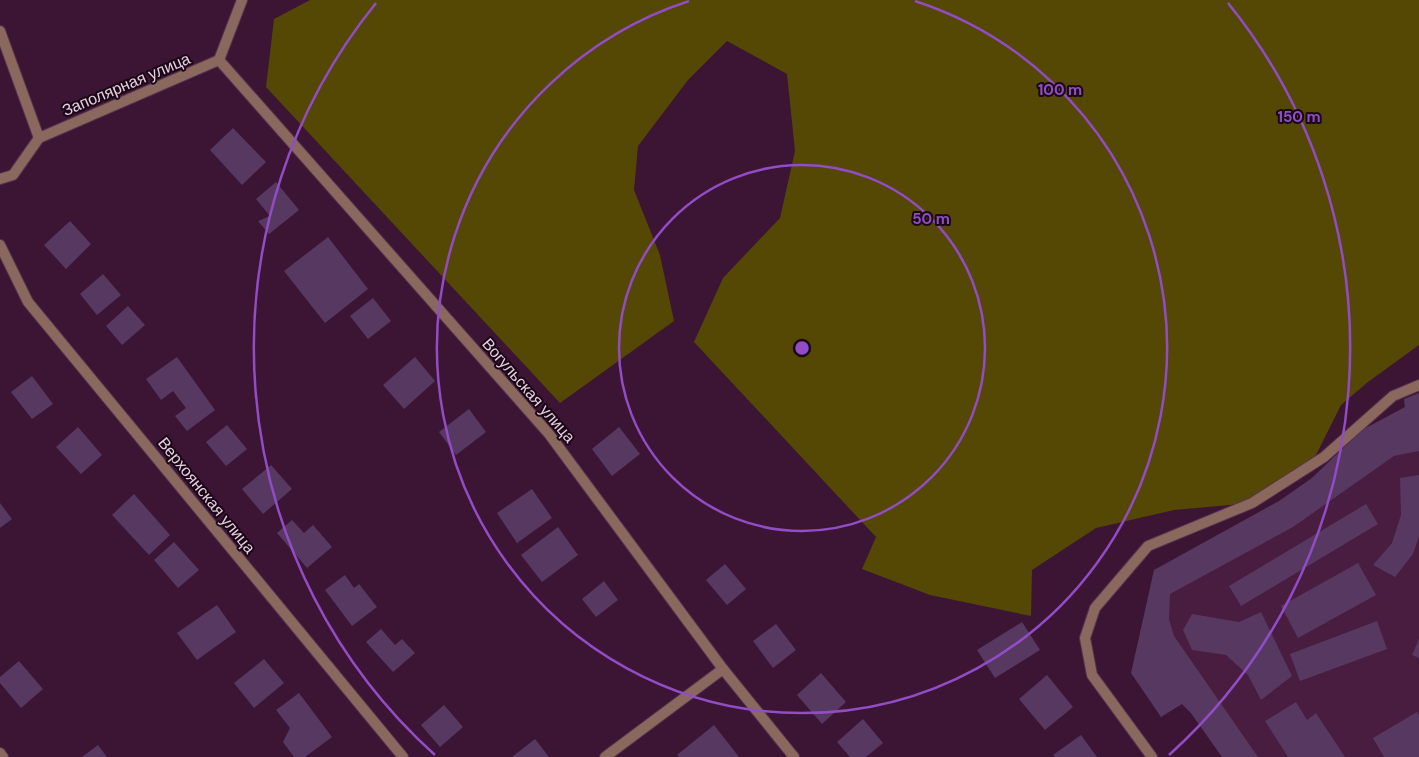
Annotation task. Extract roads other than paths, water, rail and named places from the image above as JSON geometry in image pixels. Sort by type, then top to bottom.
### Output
[{"type":"street","points":[[219,60],[242,0]]},
{"type":"street","points":[[0,31],[40,138],[13,175],[0,179]]},
{"type":"street","name":"Заполярная улица","points":[[40,138],[219,60]]},
{"type":"street","name":"Вогульская улица","points":[[219,60],[549,434],[723,669],[794,757]]},
{"type":"street","name":"Верхоянская улица","points":[[0,245],[28,302],[403,757]]},
{"type":"street","points":[[1152,757],[1092,675],[1085,638],[1095,608],[1148,546],[1252,503],[1324,457],[1393,396],[1419,385]]},
{"type":"street","points":[[605,757],[723,669]]},
{"type":"street","points":[[0,753],[3,757]]}]
